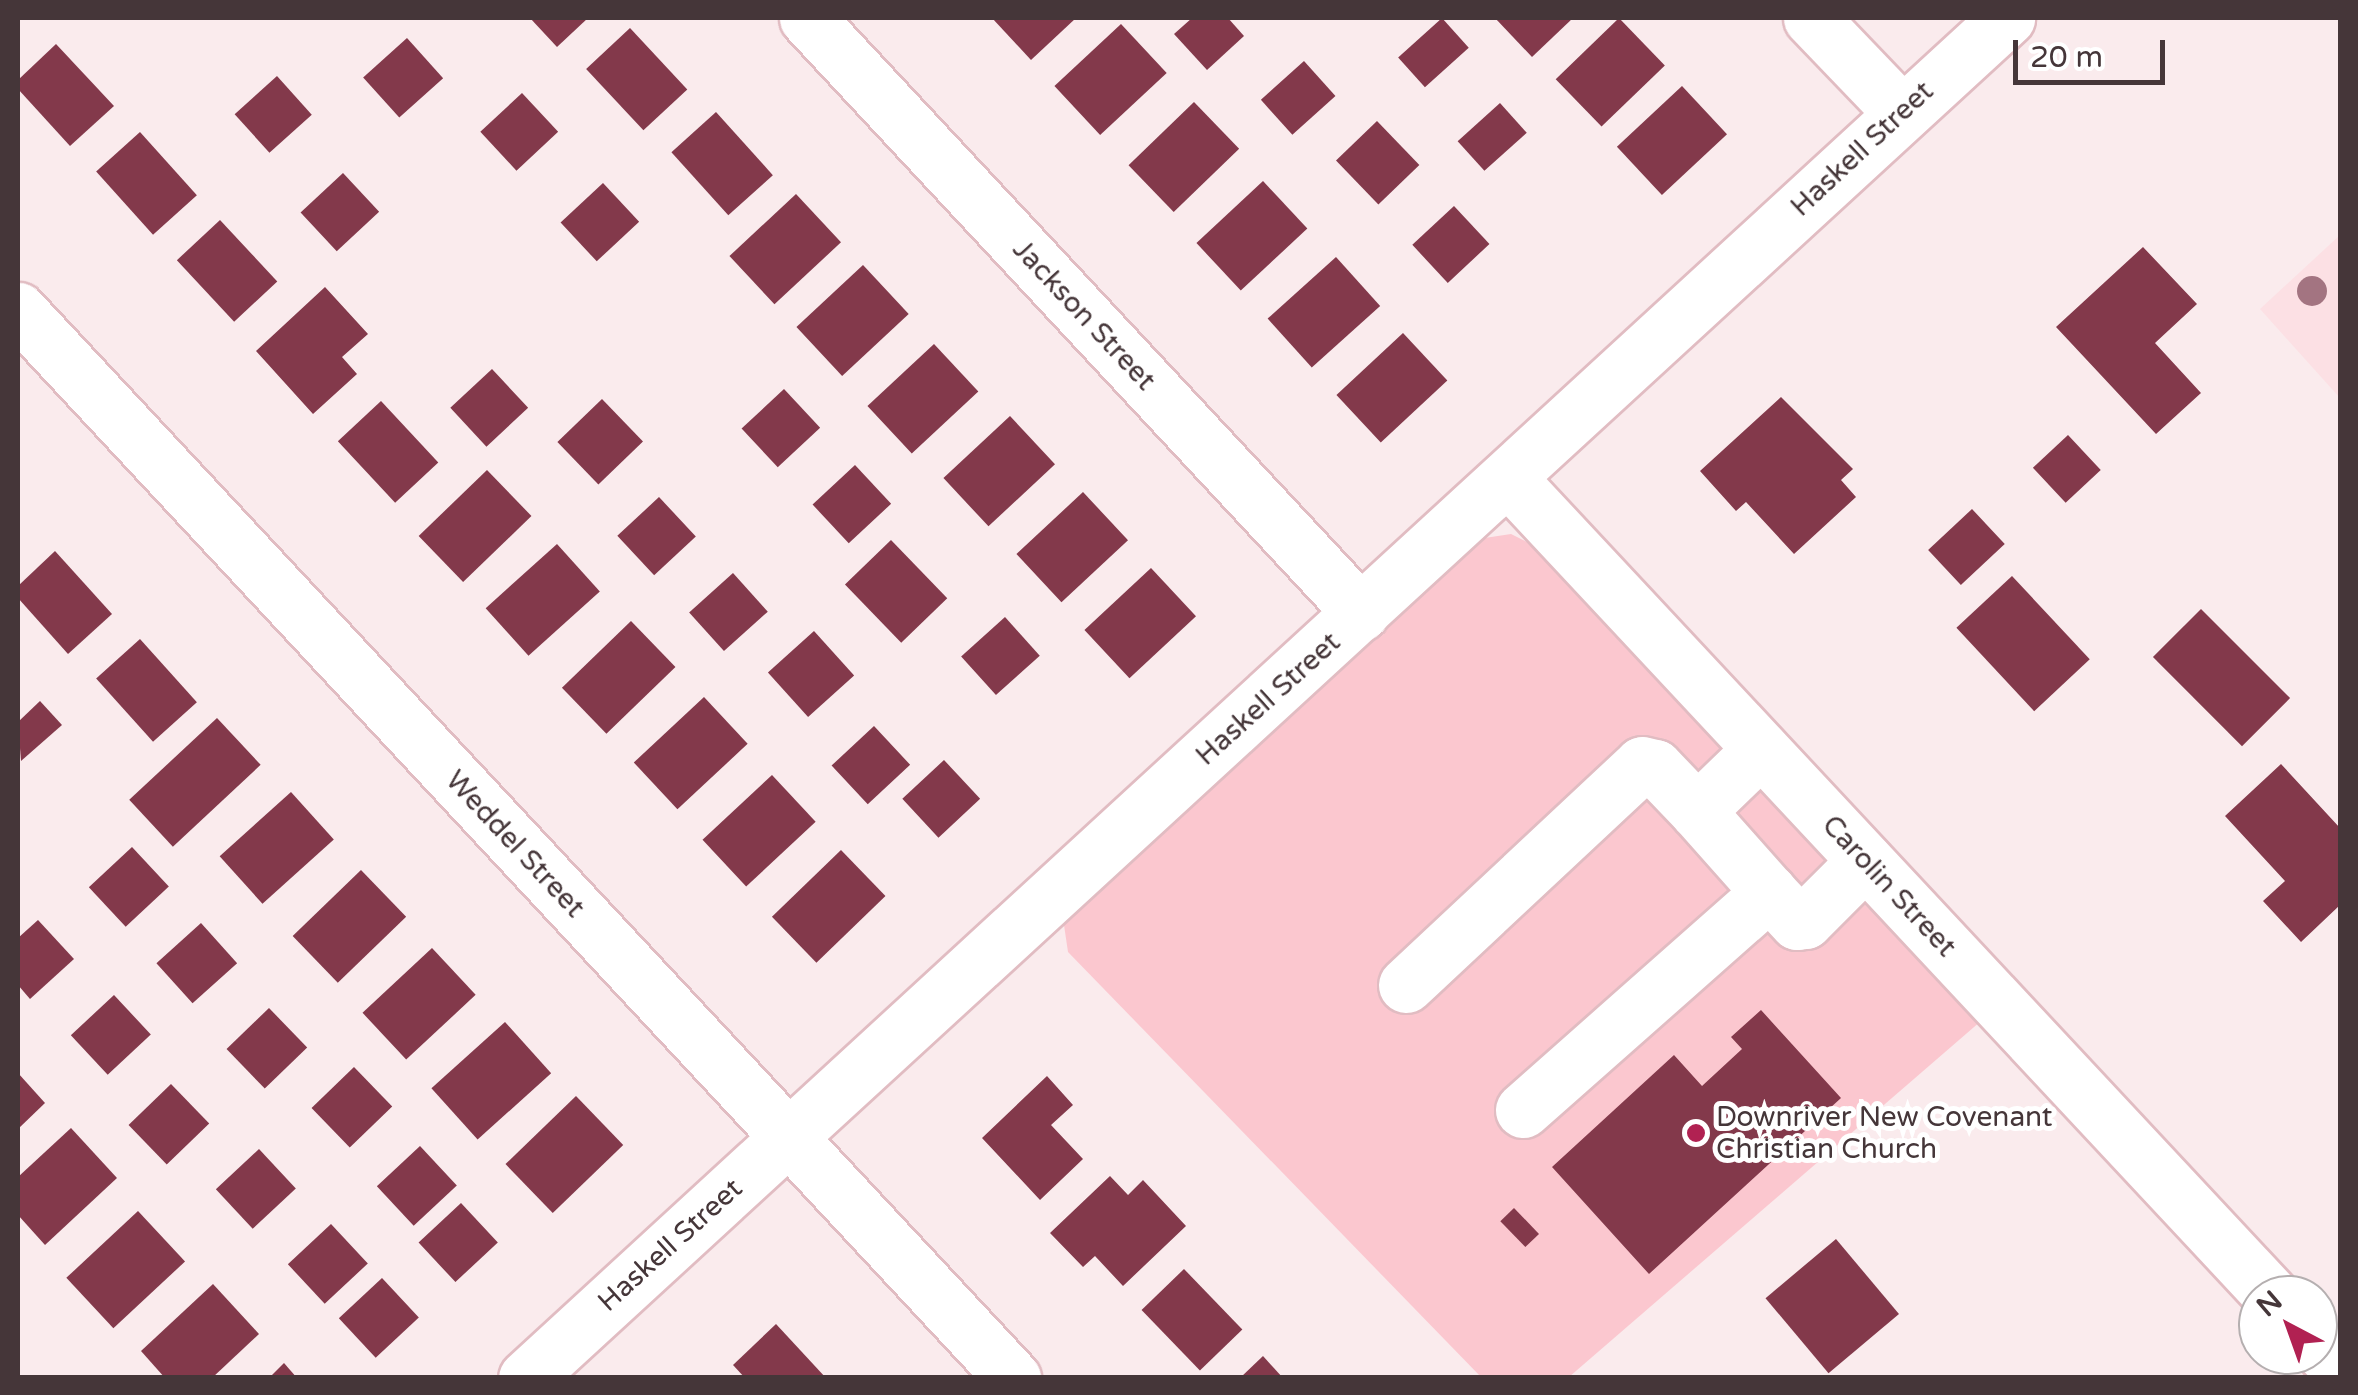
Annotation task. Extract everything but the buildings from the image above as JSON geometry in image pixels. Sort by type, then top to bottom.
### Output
[{"type":"street","name":"Jackson Street","points":[[807,18],[1361,613]]},
{"type":"street","points":[[1811,18],[1901,112]]},
{"type":"street","name":"Haskell Street","points":[[526,1378],[2007,18]]},
{"type":"street","name":"Weddel Street","points":[[18,310],[1013,1378]]},
{"type":"street","name":"Carolin Street","points":[[1508,478],[2252,1275]]},
{"type":"street","points":[[1697,811],[1761,749]]},
{"type":"street","points":[[1406,985],[1642,764],[1655,767],[1798,922],[1805,921],[1865,861]]},
{"type":"street","points":[[1523,1110],[1769,892]]},
{"type":"shaded area","points":[[2340,235],[2340,398],[2260,309]]},
{"type":"shaded area","points":[[1511,534],[1545,551],[1981,1021],[1569,1377],[1481,1377],[1068,952],[1064,925],[1478,539]]},
{"type":"place","name":"Downriver New Covenant Christian Church","points":[[1696,1133]]}]
